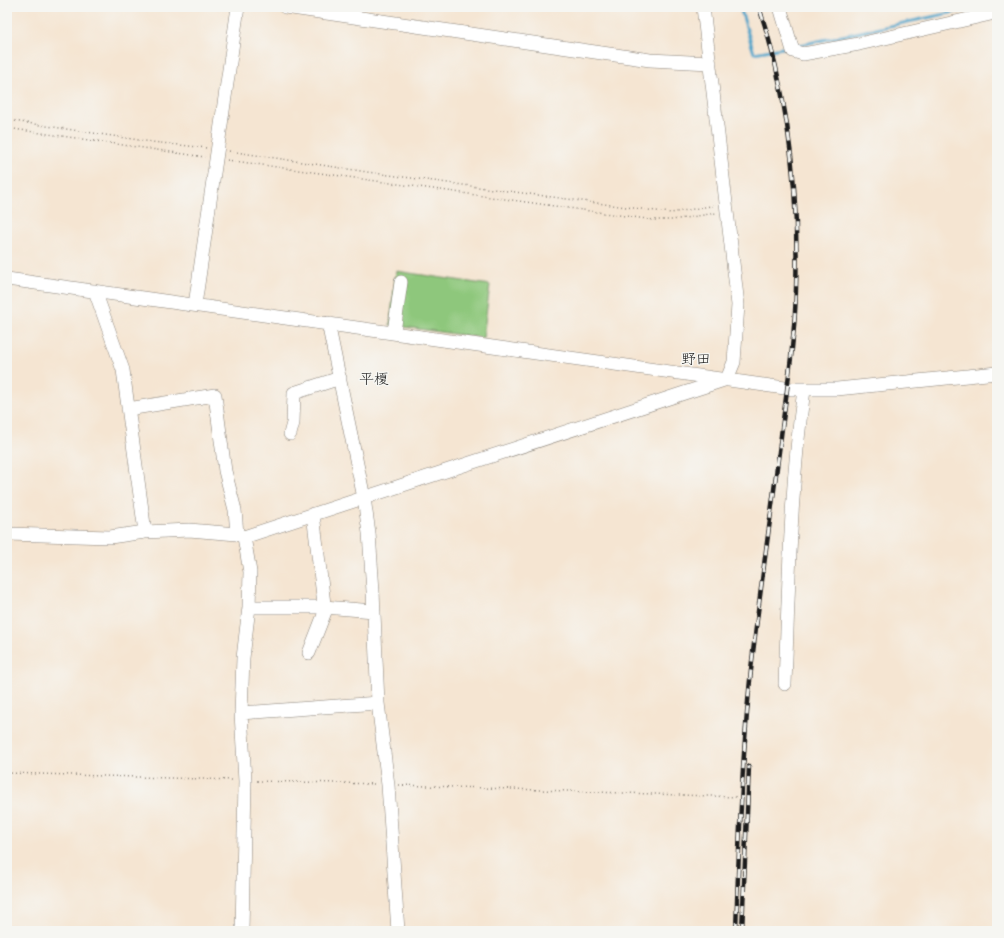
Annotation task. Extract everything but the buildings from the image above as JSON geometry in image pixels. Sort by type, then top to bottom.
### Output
[{"type":"street","points":[[195,304],[238,7]]},
{"type":"street","points":[[285,7],[650,60],[710,63]]},
{"type":"street","points":[[7,534],[110,537],[145,532],[189,530],[241,536],[364,498],[727,379],[734,362],[738,305],[703,7]]},
{"type":"street","points":[[780,7],[793,51],[803,54],[859,44],[996,13]]},
{"type":"street","points":[[7,279],[804,390],[837,389],[997,373]]},
{"type":"street","points":[[394,332],[401,282]]},
{"type":"street","points":[[95,291],[123,370],[145,532]]},
{"type":"street","points":[[328,323],[364,498],[369,533],[378,703],[388,785],[398,931]]},
{"type":"street","points":[[290,434],[293,423],[294,393],[340,378]]},
{"type":"street","points":[[785,684],[792,520],[799,425],[804,390]]},
{"type":"street","points":[[128,409],[215,395],[225,471],[250,572],[249,607],[242,658],[241,713],[245,781],[242,931]]},
{"type":"street","points":[[309,653],[325,612],[313,514]]},
{"type":"street","points":[[249,607],[324,607],[374,611]]},
{"type":"street","points":[[241,713],[378,703]]},
{"type":"path","points":[[7,120],[152,142],[217,154],[654,220],[672,220],[726,208]]},
{"type":"path","points":[[7,128],[374,173],[671,213],[726,208]]},
{"type":"path","points":[[7,773],[738,797]]},
{"type":"green space","points":[[396,271],[490,285],[483,338],[390,325]]},
{"type":"waterway","points":[[740,7],[754,53],[788,47]]},
{"type":"waterway","points":[[795,46],[978,7]]},
{"type":"railway","points":[[736,931],[745,735],[758,609],[791,358],[797,253],[794,182],[785,111],[778,76],[759,7]]},
{"type":"railway","points":[[742,931],[749,766]]},
{"type":"district","name":"野田","points":[[696,359]]},
{"type":"district","name":"平榎","points":[[374,379]]}]
